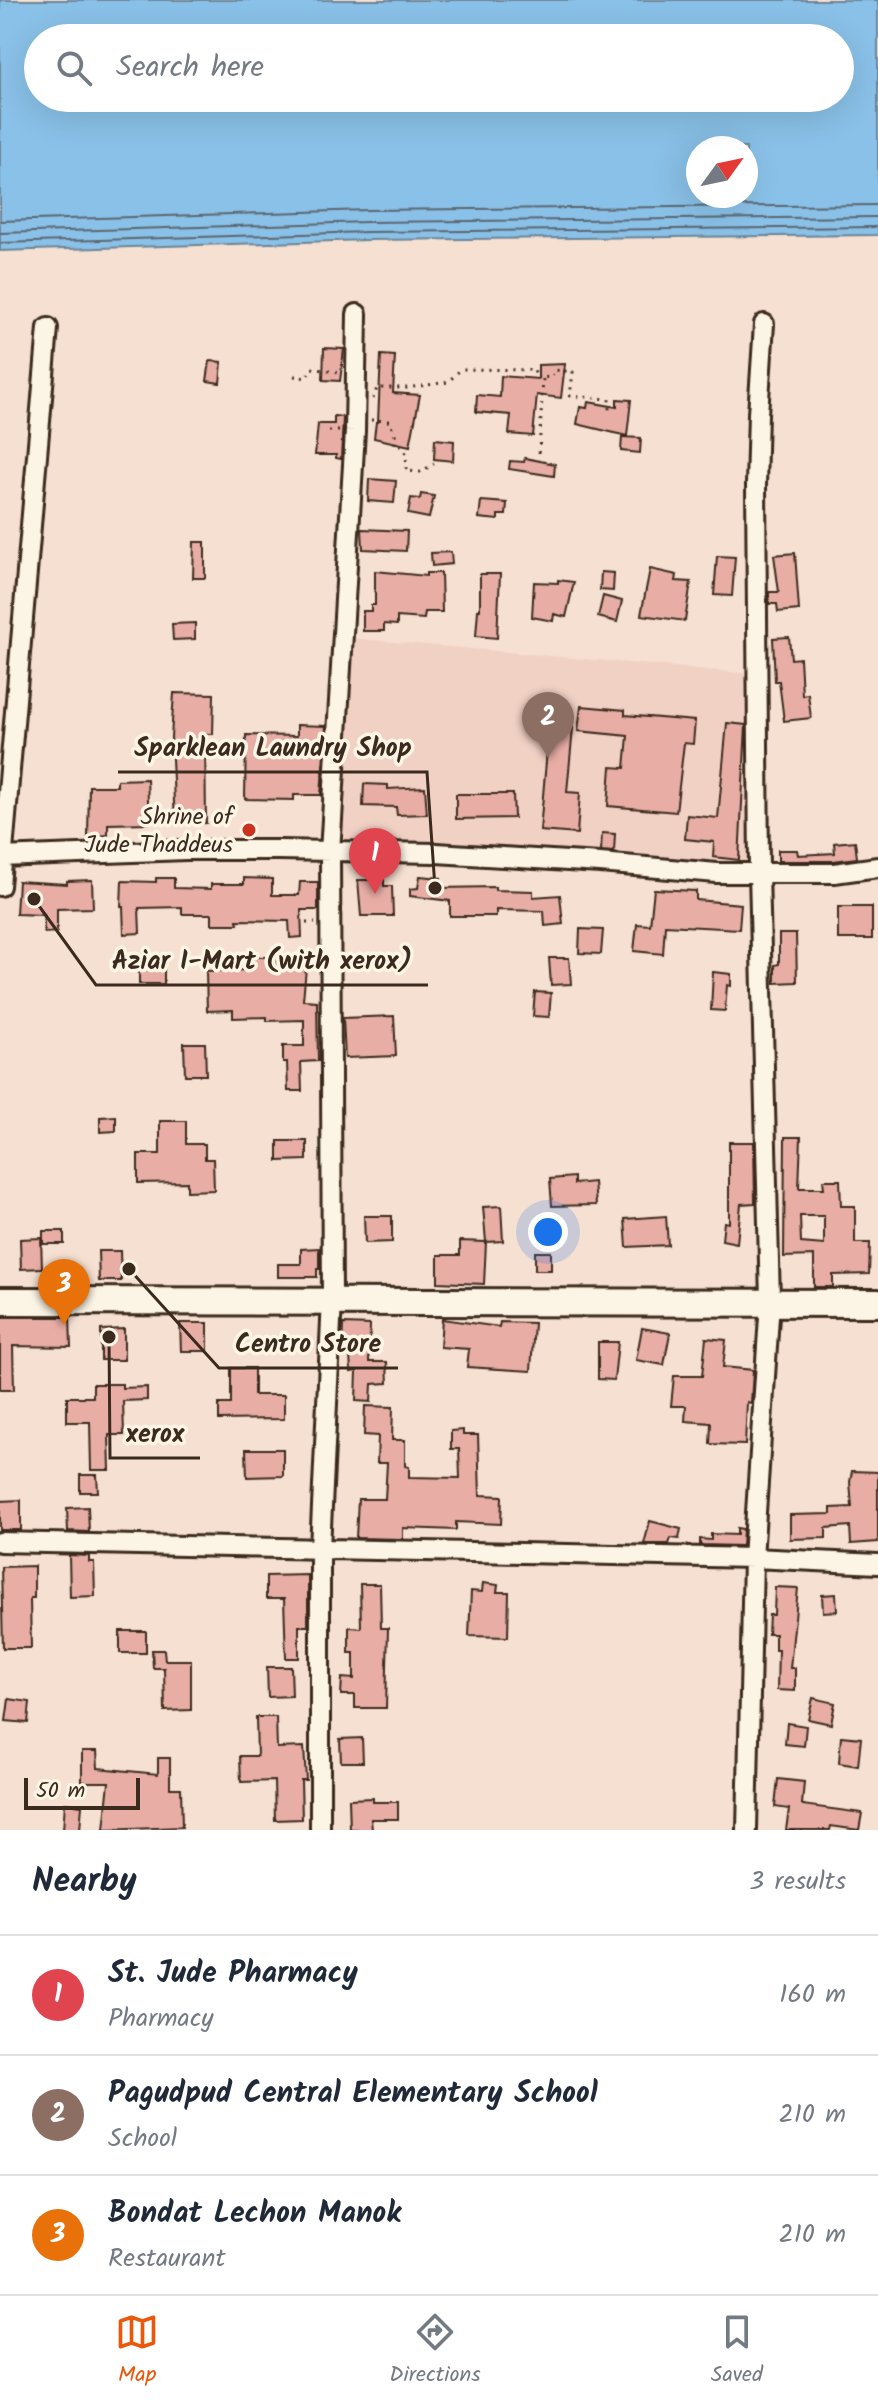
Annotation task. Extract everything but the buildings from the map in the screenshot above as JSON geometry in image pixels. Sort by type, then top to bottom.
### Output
[{"type":"main road","points":[[0,1301],[878,1303]]},
{"type":"street","points":[[320,1830],[320,1548],[332,1300],[330,853],[355,413],[357,314]]},
{"type":"street","points":[[747,1830],[753,1558],[770,1301],[759,873],[756,485],[764,324]]},
{"type":"street","points":[[0,886],[48,328]]},
{"type":"street","points":[[1,857],[186,850],[436,853],[717,873],[834,873],[878,867]]},
{"type":"street","points":[[0,1542],[753,1558],[878,1564]]},
{"type":"path","points":[[294,376],[306,378],[312,368],[343,375]]},
{"type":"path","points":[[355,413],[373,400],[377,388],[407,388],[448,382],[461,369],[534,370],[536,378],[552,377],[555,370],[573,372],[570,396],[609,399],[609,415]]},
{"type":"path","points":[[539,453],[543,378]]},
{"type":"path","points":[[355,413],[389,421],[395,434],[395,445],[402,447],[406,453],[407,471],[420,472],[434,464]]},
{"type":"path","points":[[285,965],[309,953],[330,951]]},
{"type":"shaded area","points":[[350,638],[753,674],[750,866],[339,843]]},
{"type":"water","points":[[0,0],[878,0],[878,235],[368,240],[0,251]]},
{"type":"place","name":"Pagudpud Central Elementary School","points":[[548,758]]},
{"type":"place","name":"Shrine of Jude Thaddeus","points":[[249,830]]},
{"type":"place","name":"Sparklean Laundry Shop","points":[[435,888]]},
{"type":"place","name":"St. Jude Pharmacy","points":[[375,894]]},
{"type":"place","name":"Aziar I-Mart (with xerox)","points":[[34,899]]},
{"type":"place","name":"Centro Store","points":[[129,1269]]},
{"type":"place","name":"Bondat Lechon Manok","points":[[64,1325]]},
{"type":"place","name":"xerox","points":[[109,1337]]}]
